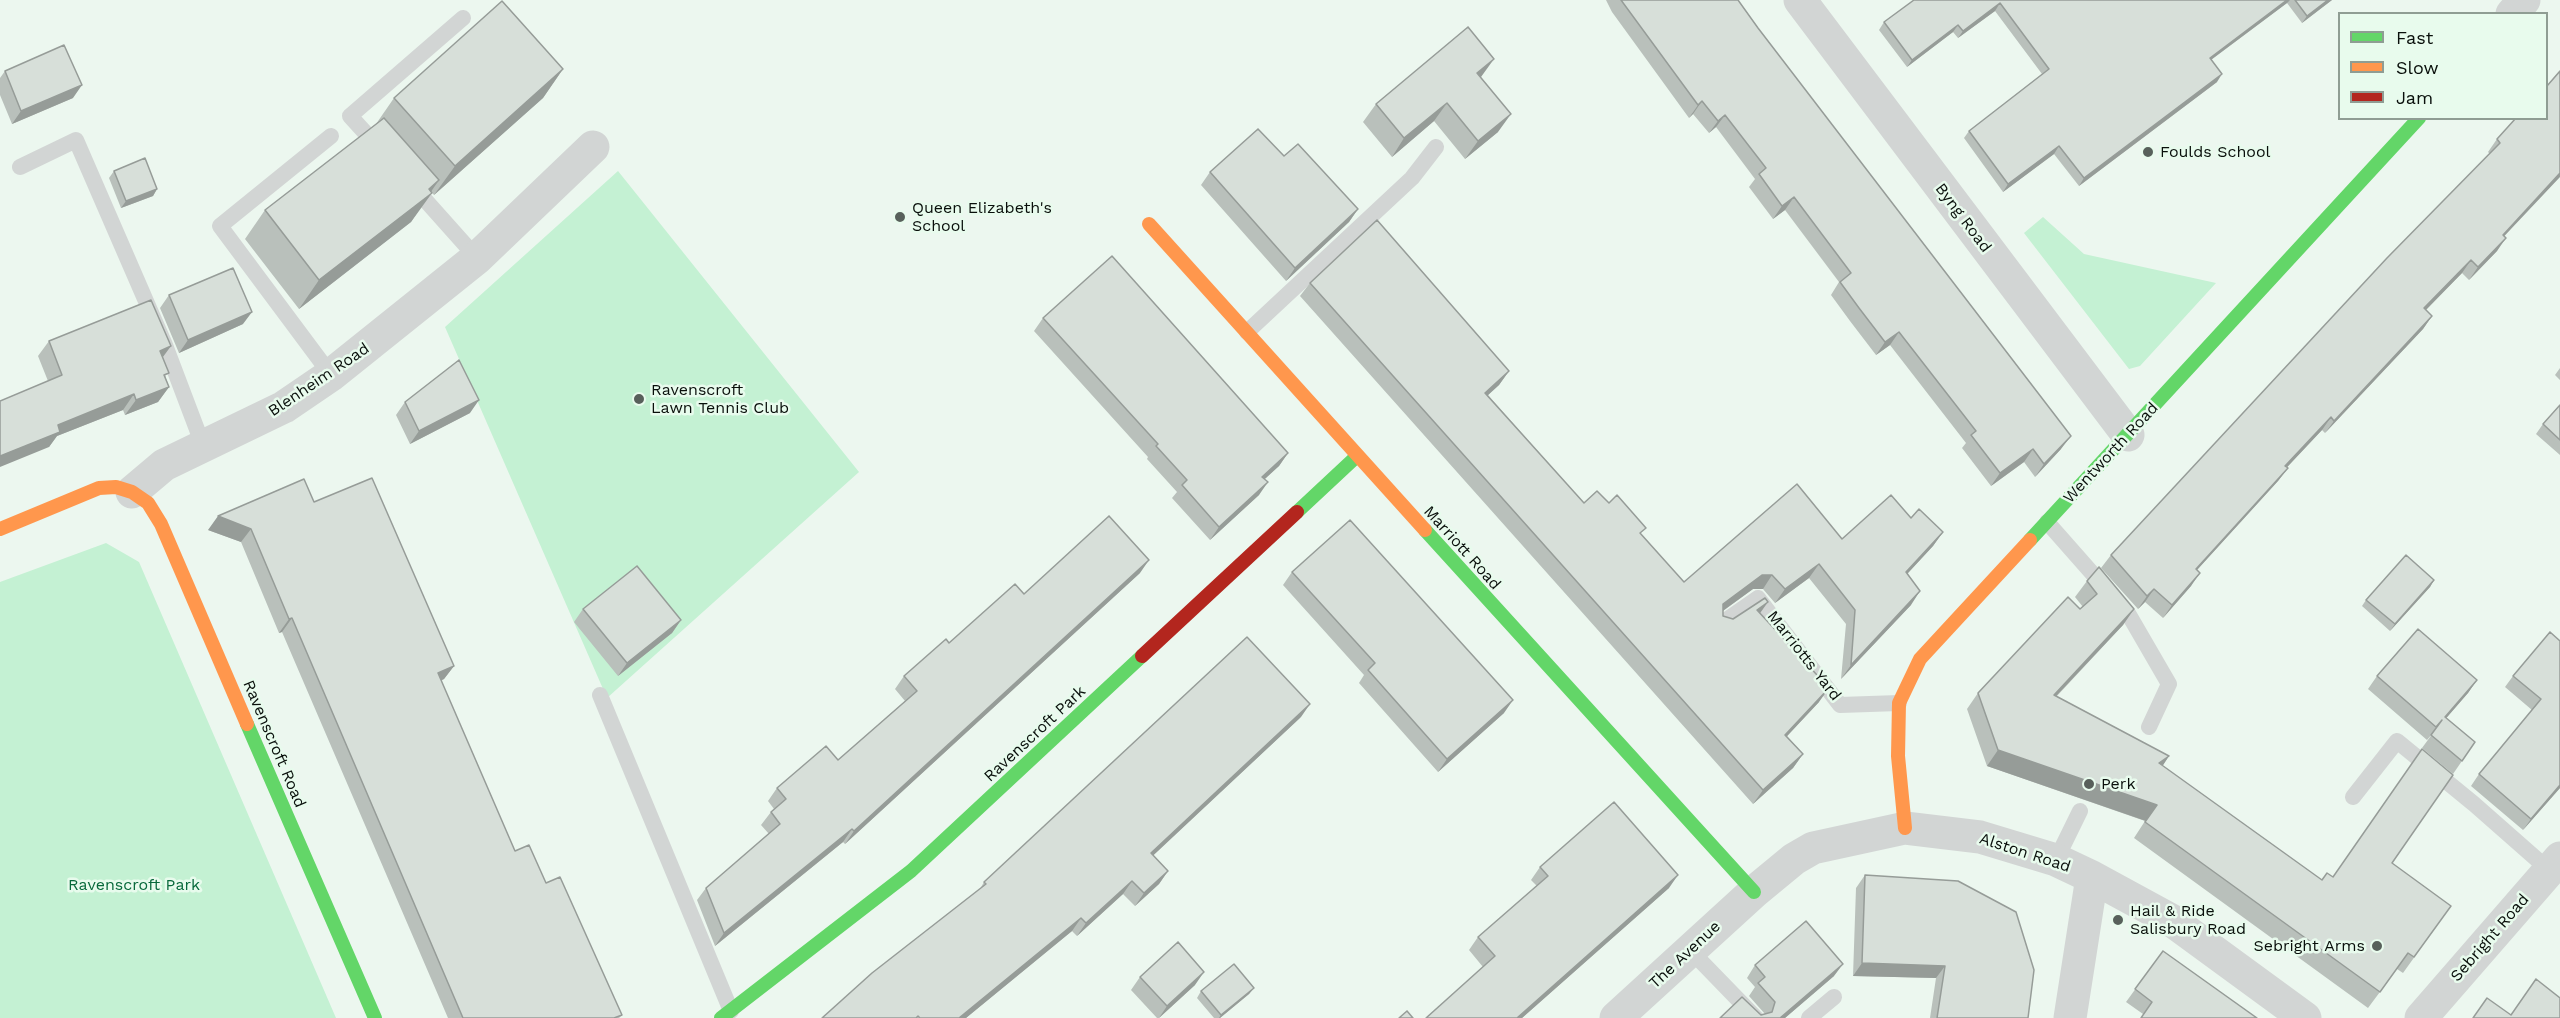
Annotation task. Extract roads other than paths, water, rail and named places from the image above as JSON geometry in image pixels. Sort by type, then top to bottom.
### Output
[{"type":"street","name":"Byng Road","points":[[1800,0],[2128,435]]},
{"type":"street","points":[[2514,12],[2524,0]]},
{"type":"street","name":"Wentworth Road","points":[[1905,828],[1898,756],[1899,703],[1920,659],[2417,120]]},
{"type":"street","name":"Blenheim Road","points":[[132,492],[164,465],[204,448],[284,407],[331,375],[477,258],[593,147]]},
{"type":"street","name":"Marriott Road","points":[[1149,224],[1356,456],[1754,892]]},
{"type":"street","name":"Ravenscroft Park","points":[[726,1015],[911,872],[1356,456]]},
{"type":"street","points":[[0,529],[99,488],[116,487],[132,492]]},
{"type":"street","name":"Ravenscroft Road","points":[[132,492],[148,503],[161,524],[375,1018]]},
{"type":"street","name":"Alston Road","points":[[1754,892],[1794,859],[1814,848],[1905,828],[1980,837],[2056,860],[2171,920],[2305,1018]]},
{"type":"street","name":"Sebright Road","points":[[2421,1018],[2555,864]]},
{"type":"street","points":[[2070,1018],[2092,877]]},
{"type":"street","name":"The Avenue","points":[[1616,1018],[1754,892]]},
{"type":"lane","points":[[463,18],[350,116],[477,258]]},
{"type":"lane","points":[[331,375],[220,226],[332,136]]},
{"type":"lane","points":[[20,167],[76,140],[165,345],[204,448]]},
{"type":"lane","points":[[1247,332],[1412,178],[1436,147]]},
{"type":"lane","points":[[2047,522],[2129,615],[2169,684],[2149,727]]},
{"type":"lane","name":"Marriotts Yard","points":[[1722,623],[1758,598],[1840,705],[1899,703]]},
{"type":"lane","points":[[600,695],[726,1015]]},
{"type":"lane","points":[[2353,797],[2397,741],[2474,804],[2555,864]]},
{"type":"lane","points":[[2056,860],[2080,812]]},
{"type":"lane","points":[[1690,950],[1756,1018]]},
{"type":"lane","points":[[1809,1018],[1834,997]]},
{"type":"place","name":"Foulds School","points":[[2148,152]]},
{"type":"place","name":"Queen Elizabeth's School","points":[[900,217]]},
{"type":"place","name":"Ravenscroft Lawn Tennis Club","points":[[639,399]]},
{"type":"place","name":"Perk","points":[[2089,784]]},
{"type":"place","name":"Hail & Ride Salisbury Road","points":[[2118,920]]},
{"type":"place","name":"Sebright Arms","points":[[2377,946]]}]
